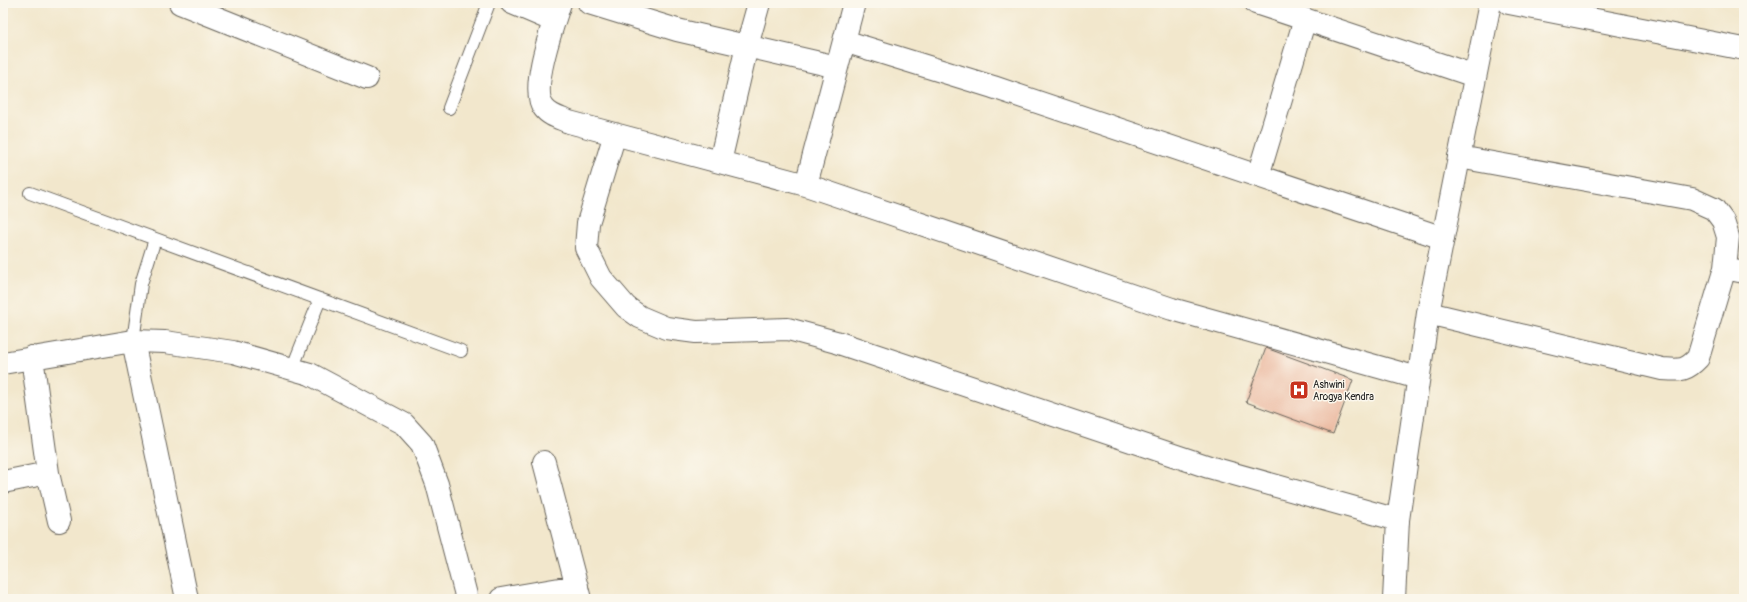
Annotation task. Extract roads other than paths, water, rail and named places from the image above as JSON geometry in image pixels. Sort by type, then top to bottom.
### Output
[{"type":"street","points":[[180,3],[367,78]]},
{"type":"street","points":[[512,3],[557,12],[541,72],[538,96],[544,108],[554,116],[569,122],[806,185],[1172,308],[1418,378]]},
{"type":"street","points":[[589,3],[677,30],[837,67]]},
{"type":"street","points":[[720,162],[747,46],[759,3]]},
{"type":"street","points":[[806,185],[854,3]]},
{"type":"street","points":[[1256,3],[1475,76]]},
{"type":"street","points":[[1395,592],[1398,520],[1428,313],[1490,3]]},
{"type":"street","points":[[1510,3],[1744,49]]},
{"type":"street","points":[[1258,176],[1305,19]]},
{"type":"street","points":[[844,41],[993,87],[1443,238]]},
{"type":"street","points":[[615,134],[588,223],[586,248],[601,278],[626,307],[640,317],[666,328],[696,332],[788,329],[836,342],[1209,467],[1398,520]]},
{"type":"street","points":[[1428,313],[1662,369],[1679,370],[1690,367],[1698,358],[1735,270],[1723,221],[1714,209],[1692,199],[1459,157]]},
{"type":"street","points":[[132,341],[187,599]]},
{"type":"street","points":[[3,363],[132,341],[165,342],[234,352],[310,374],[404,424],[422,444],[437,484],[467,599]]},
{"type":"street","points":[[32,357],[48,473],[59,521]]},
{"type":"street","points":[[500,599],[578,593],[544,462]]},
{"type":"street","points":[[3,482],[48,473]]},
{"type":"lane","points":[[449,108],[489,3]]},
{"type":"lane","points":[[30,193],[461,351]]},
{"type":"lane","points":[[132,341],[141,284],[155,239]]},
{"type":"lane","points":[[292,369],[320,299]]},
{"type":"place","name":"Ashwini Arogya Kendra","points":[[1299,390]]}]
